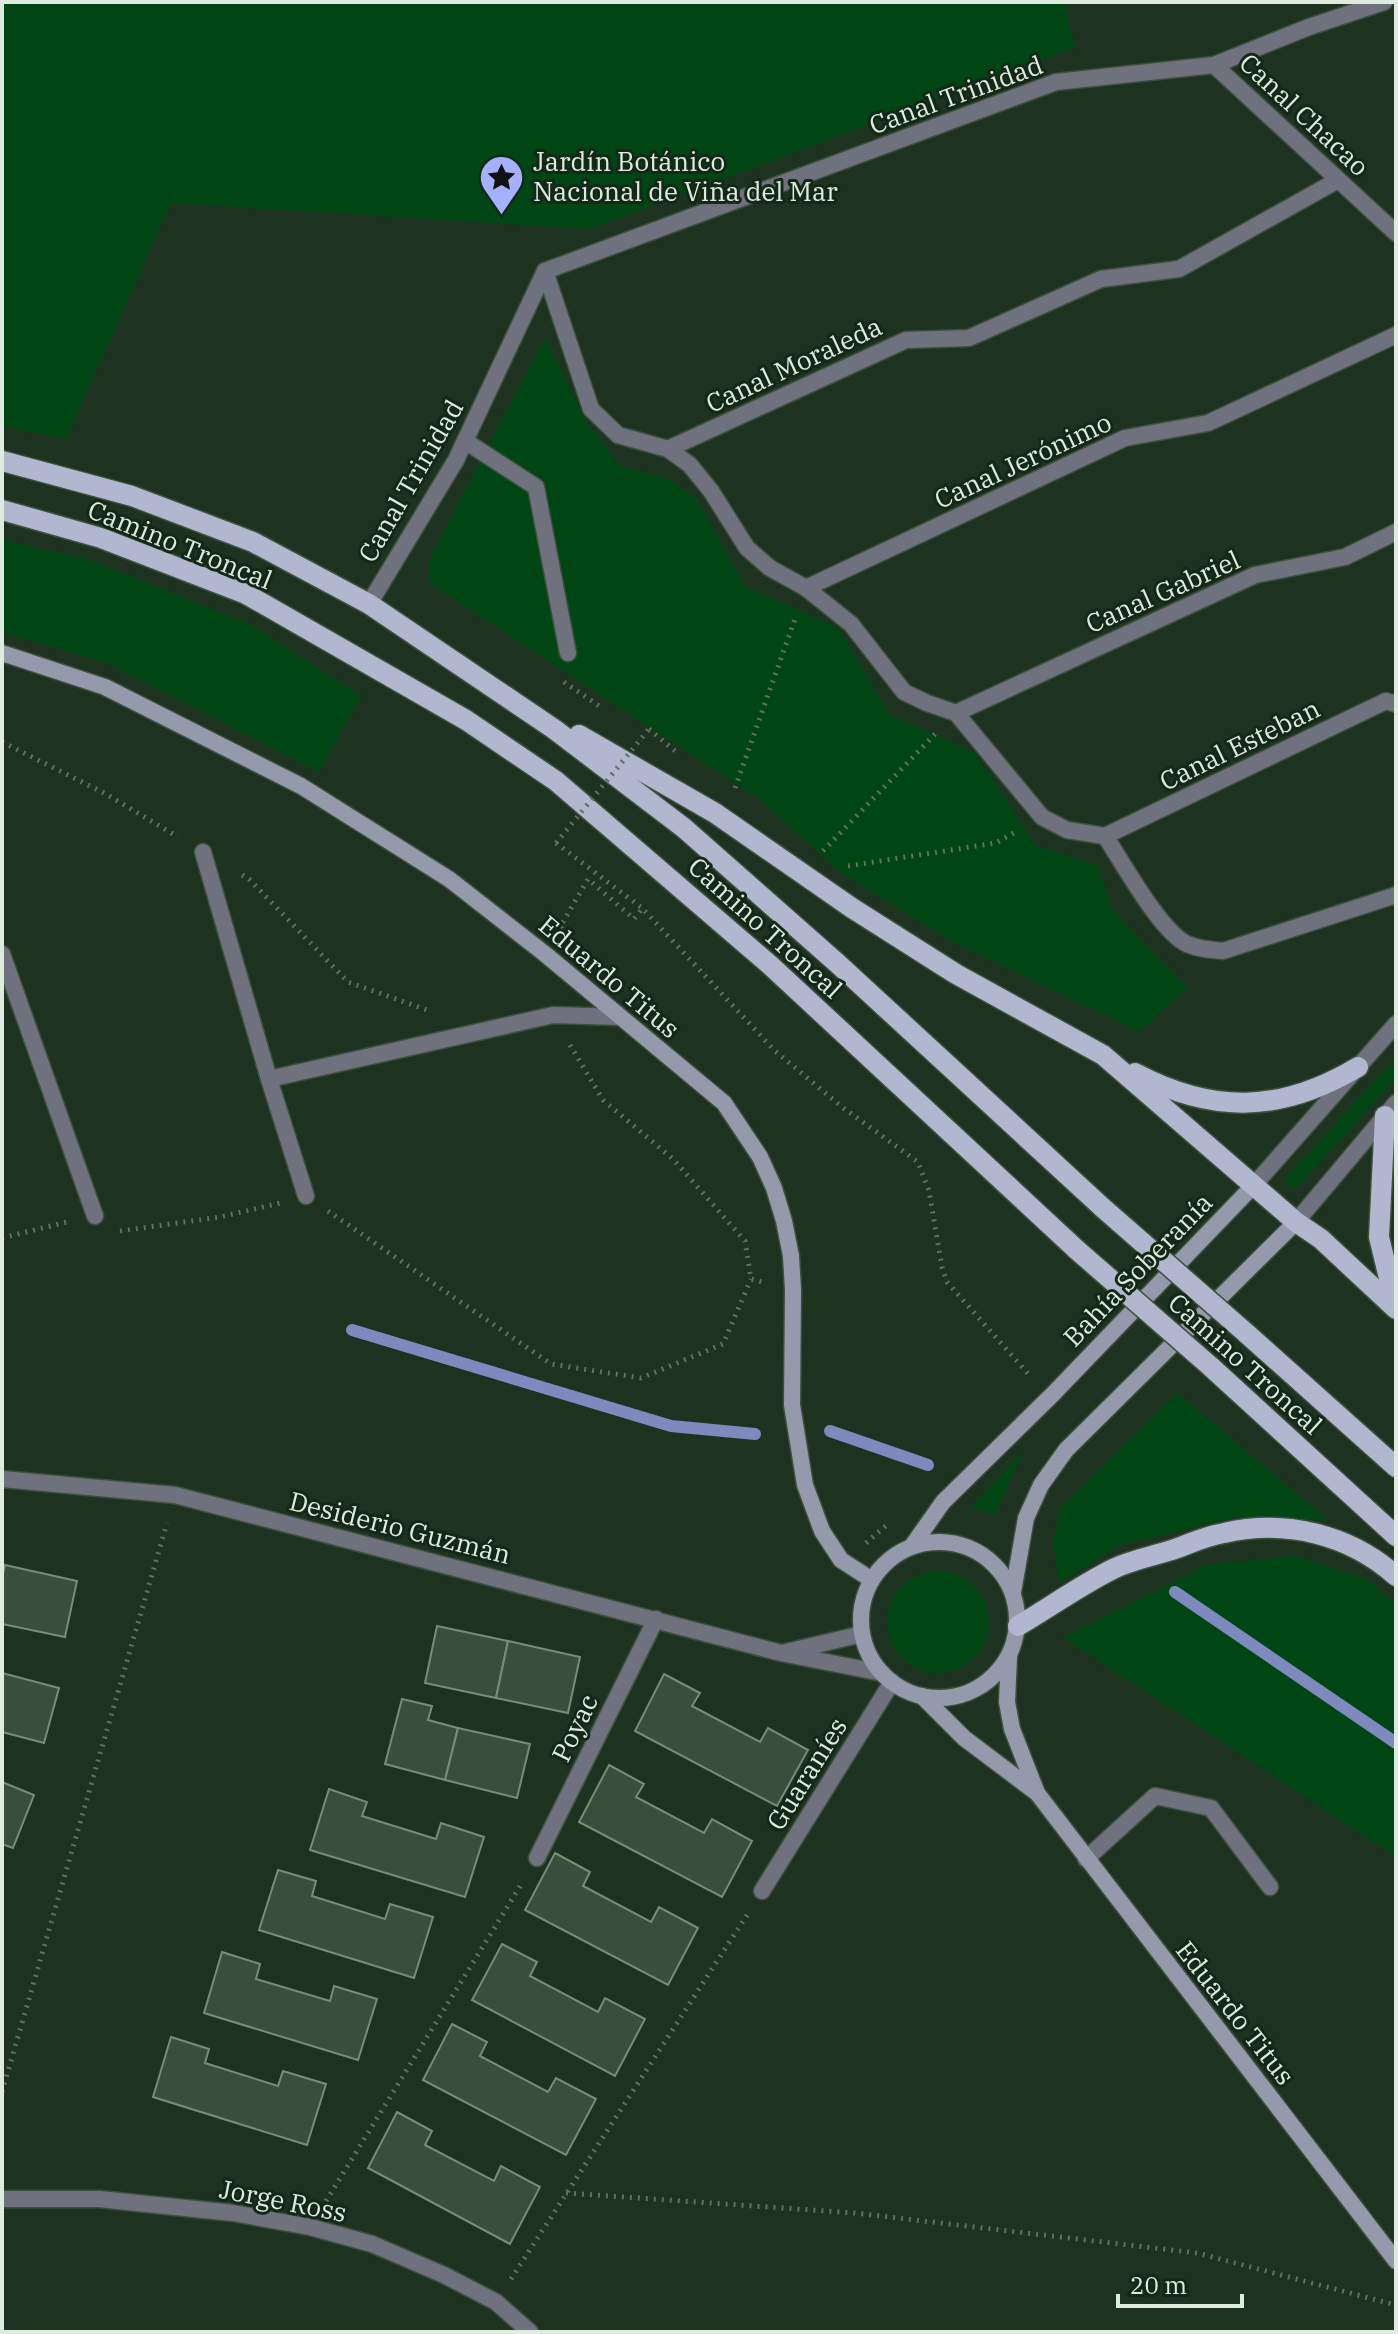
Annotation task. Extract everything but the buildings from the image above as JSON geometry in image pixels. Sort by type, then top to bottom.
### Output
[{"type":"main road","name":"Camino Troncal","points":[[2,461],[132,496],[253,542],[369,604],[554,729],[684,828],[837,963],[1103,1208],[1396,1467]]},
{"type":"main road","name":"Camino Troncal","points":[[2,510],[101,538],[246,594],[466,720],[556,781],[770,965],[1077,1250],[1210,1366],[1396,1536]]},
{"type":"main road","points":[[462,666],[715,813],[852,908],[956,974],[1163,1087],[1191,1097],[1220,1102],[1280,1100],[1320,1087],[1358,1067]]},
{"type":"main road","points":[[1103,1055],[1296,1222],[1321,1239],[1396,1308]]},
{"type":"main road","points":[[1390,1109],[1379,1237],[1396,1308]]},
{"type":"main road","points":[[1018,1626],[1115,1568],[1222,1533],[1252,1528],[1314,1532],[1366,1554],[1396,1576]]},
{"type":"street","name":"Canal Trinidad","points":[[369,604],[465,441],[545,271],[1056,82],[1214,65],[1309,27],[1384,2]]},
{"type":"street","name":"Canal Chacao","points":[[1214,65],[1396,233]]},
{"type":"street","name":"Canal Moraleda","points":[[668,449],[906,340],[969,338],[1101,279],[1179,269],[1338,180]]},
{"type":"street","points":[[545,271],[591,409],[618,435],[668,449],[690,465],[711,491],[747,548],[770,568],[806,588],[851,624],[904,692],[956,713],[1042,817],[1067,830],[1105,836],[1169,931],[1185,943],[1223,951],[1396,895]]},
{"type":"street","name":"Canal Jerónimo","points":[[806,588],[1125,438],[1208,423],[1396,335]]},
{"type":"street","points":[[465,441],[536,487],[568,653]]},
{"type":"street","name":"Canal Gabriel","points":[[956,713],[1255,575],[1345,557],[1396,532]]},
{"type":"street","name":"Eduardo Titus","points":[[2,653],[105,687],[301,786],[449,879],[545,954],[724,1103],[760,1157],[774,1188],[791,1256],[792,1405],[805,1485],[822,1531],[841,1560],[872,1580]]},
{"type":"street","name":"Canal Esteban","points":[[1105,836],[1386,701],[1396,704]]},
{"type":"street","points":[[203,852],[306,1196]]},
{"type":"street","points":[[2,954],[95,1216]]},
{"type":"street","points":[[269,1079],[553,1015],[620,1017]]},
{"type":"street","name":"Bahía Soberanía","points":[[912,1546],[943,1502],[1053,1394],[1254,1185],[1396,1024]]},
{"type":"street","points":[[1013,1592],[1026,1518],[1041,1485],[1066,1450],[1296,1222],[1390,1109]]},
{"type":"street","name":"Desiderio Guzmán","points":[[2,1479],[175,1495],[887,1678]]},
{"type":"street","name":"Eduardo Titus","points":[[912,1546],[943,1542],[972,1548],[997,1566],[1013,1592],[1018,1626],[1009,1657],[1007,1702],[1037,1793]]},
{"type":"street","points":[[887,1678],[869,1655],[862,1634],[862,1606],[872,1580],[889,1559],[912,1546]]},
{"type":"street","name":"Poyac","points":[[537,1858],[656,1619]]},
{"type":"street","name":"Desiderio Guzmán","points":[[781,1653],[862,1634]]},
{"type":"street","name":"Eduardo Titus","points":[[922,1696],[959,1696],[988,1681],[1009,1657]]},
{"type":"street","name":"Eduardo Titus","points":[[887,1678],[922,1696],[964,1738],[1037,1793],[1396,2261]]},
{"type":"street","name":"Guaraníes","points":[[762,1891],[887,1678]]},
{"type":"street","points":[[1086,1859],[1155,1796],[1211,1808],[1270,1887]]},
{"type":"street","name":"Jorge Ross","points":[[2,2199],[99,2199],[233,2213],[310,2227],[372,2244],[444,2275],[496,2302],[530,2332]]},
{"type":"path","points":[[731,798],[806,588]]},
{"type":"path","points":[[568,653],[560,679],[609,713]]},
{"type":"path","points":[[817,858],[956,713]]},
{"type":"path","points":[[649,729],[556,843],[642,908],[774,1050],[842,1107],[918,1162],[929,1191],[947,1282],[1035,1381]]},
{"type":"path","points":[[633,730],[645,739]]},
{"type":"path","points":[[2,742],[106,794],[249,879],[348,982],[434,1013]]},
{"type":"path","points":[[657,747],[670,756]]},
{"type":"path","points":[[847,867],[996,843],[1042,817]]},
{"type":"path","points":[[571,938],[560,927],[588,879],[634,919],[642,908]]},
{"type":"path","points":[[2,1238],[95,1216],[108,1233],[220,1217],[306,1196],[551,1364],[641,1378],[723,1344],[751,1279],[745,1241],[673,1159],[603,1100],[553,1015]]},
{"type":"path","points":[[751,1279],[793,1290]]},
{"type":"path","points":[[2,2092],[175,1495]]},
{"type":"path","points":[[841,1560],[874,1538],[895,1517]]},
{"type":"path","points":[[310,2227],[537,1858]]},
{"type":"path","points":[[496,2302],[762,1891]]},
{"type":"path","points":[[566,2193],[855,2213],[1197,2253],[1396,2305]]},
{"type":"green space","name":"Jardín Botánico Nacional de Viña del Mar","points":[[2,2],[1064,2],[1075,48],[589,229],[171,203],[66,439],[2,426]]},
{"type":"green space","points":[[545,337],[586,421],[620,466],[668,479],[696,498],[745,586],[838,628],[889,714],[975,753],[1036,846],[1098,865],[1112,910],[1187,987],[1139,1032],[948,939],[839,871],[758,798],[431,584],[428,562]]},
{"type":"green space","points":[[2,540],[88,559],[251,625],[361,696],[319,772],[109,664],[2,632]]},
{"type":"green space","points":[[1396,1057],[1396,1078],[1297,1187],[1287,1187],[1286,1178]]},
{"type":"green space","points":[[1177,1393],[1329,1521],[1238,1517],[1120,1545],[1059,1583],[1053,1545],[1059,1509]]},
{"type":"green space","points":[[1024,1449],[995,1516],[972,1507]]},
{"type":"green space","points":[[1296,1556],[1367,1579],[1396,1605],[1396,1857],[1063,1637],[1208,1564]]},
{"type":"green space","points":[[938,1571],[958,1575],[974,1586],[985,1602],[989,1622],[985,1642],[974,1658],[958,1669],[938,1673],[918,1669],[902,1658],[891,1642],[887,1622],[891,1602],[902,1586],[918,1575]]},
{"type":"waterway","points":[[352,1330],[671,1426],[755,1434]]},
{"type":"waterway","points":[[830,1431],[928,1465]]},
{"type":"waterway","points":[[1175,1592],[1396,1743]]},
{"type":"place","name":"Jardín Botánico Nacional de Viña del Mar","points":[[502,216]]}]
